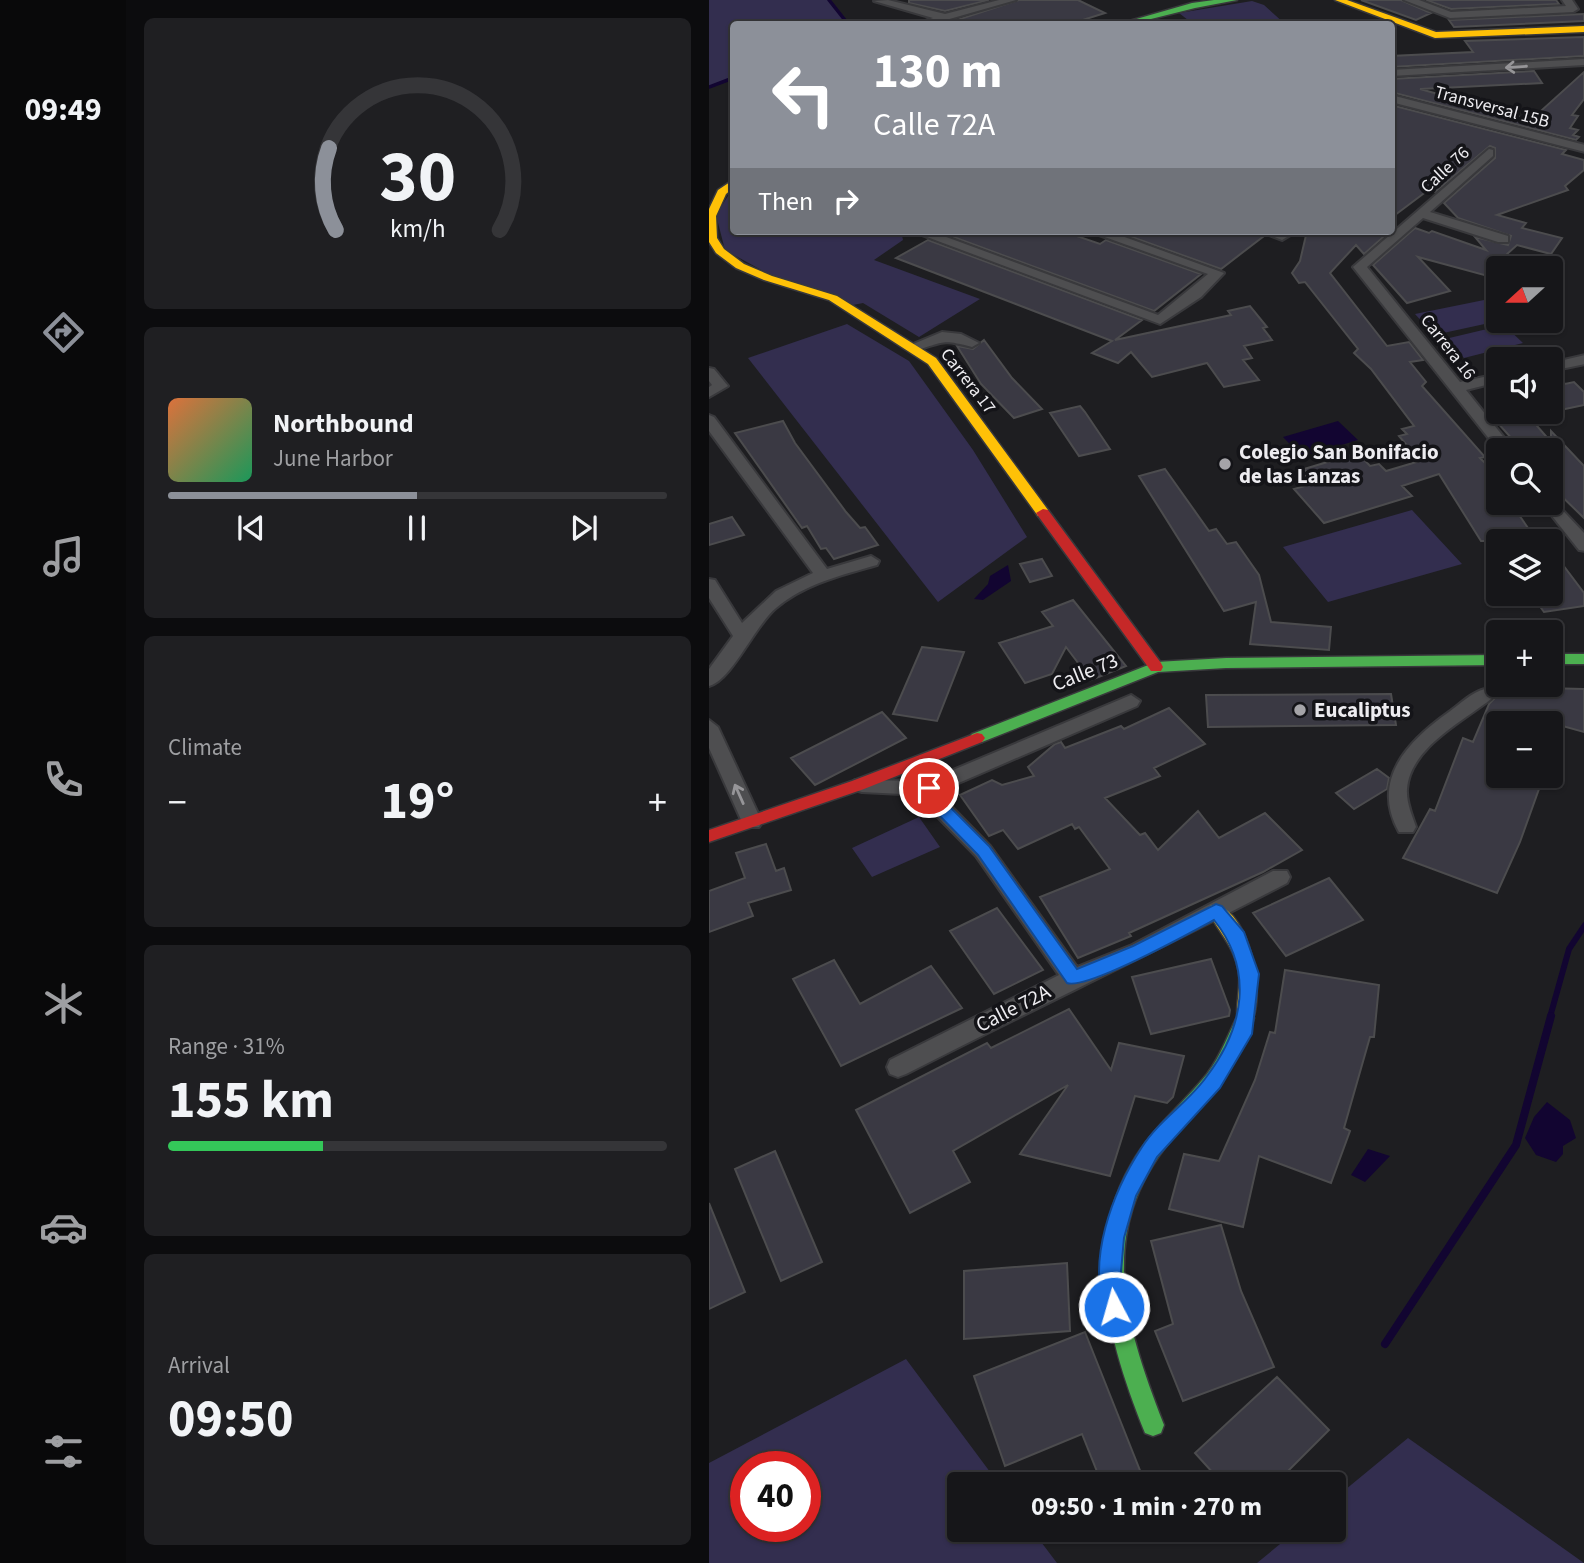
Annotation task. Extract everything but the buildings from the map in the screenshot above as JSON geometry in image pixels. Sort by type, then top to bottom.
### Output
[{"type":"street","points":[[934,21],[1010,0]]},
{"type":"street","points":[[1132,21],[1182,4],[1226,0]]},
{"type":"street","points":[[1339,0],[1435,35],[1584,29]]},
{"type":"street","points":[[1409,0],[1441,13],[1461,15],[1573,9],[1567,0]]},
{"type":"street","points":[[879,1],[946,18]]},
{"type":"street","points":[[1395,73],[1584,62]]},
{"type":"street","name":"Transversal 15B","points":[[1395,99],[1581,146]]},
{"type":"street","points":[[1516,148],[1530,135]]},
{"type":"street","name":"Calle 76","points":[[1360,267],[1489,153]]},
{"type":"street","name":"Carrera 17","points":[[728,188],[711,216],[715,252],[768,278],[833,298],[932,361],[1156,667]]},
{"type":"street","points":[[1423,214],[1503,239]]},
{"type":"street","points":[[929,235],[1160,320],[1195,294],[1217,273],[1107,235]]},
{"type":"street","name":"Carrera 16","points":[[1360,267],[1496,438]]},
{"type":"street","points":[[913,347],[936,335],[949,334],[972,343]]},
{"type":"street","points":[[1563,364],[1584,359]]},
{"type":"street","points":[[709,372],[721,386],[709,393]]},
{"type":"street","points":[[1455,388],[1486,381]]},
{"type":"street","points":[[709,420],[823,575]]},
{"type":"street","points":[[1559,515],[1584,546]]},
{"type":"street","points":[[709,680],[723,666],[759,613],[780,596],[823,575],[871,561]]},
{"type":"street","points":[[709,584],[742,636]]},
{"type":"street","points":[[1563,659],[1584,659]]},
{"type":"street","name":"Calle 73","points":[[711,830],[752,822],[858,785],[1156,667],[1226,663],[1486,660]]},
{"type":"street","points":[[1405,827],[1397,790],[1404,767],[1418,747],[1486,692]]},
{"type":"street","points":[[858,785],[929,788],[1131,701]]},
{"type":"street","points":[[709,727],[752,822]]},
{"type":"street","points":[[929,788],[935,802],[983,851],[1073,978]]},
{"type":"street","name":"Calle 72A","points":[[897,1067],[1073,978],[1139,951],[1280,877]]},
{"type":"street","points":[[1153,1425],[1124,1353],[1110,1283],[1114,1238],[1127,1194],[1150,1151],[1214,1083],[1242,1034],[1250,974],[1238,937],[1216,911]]},
{"type":"shaded area","points":[[709,0],[829,0],[846,21],[730,21],[730,79],[709,87]]},
{"type":"shaded area","points":[[1252,1],[1264,5],[1282,21],[1189,21],[1179,13]]},
{"type":"shaded area","points":[[730,193],[730,235],[902,235],[903,240],[874,260],[980,299],[919,337],[863,303],[853,305],[772,276],[725,250],[716,215]]},
{"type":"shaded area","points":[[1486,300],[1486,324],[1434,335],[1415,314]]},
{"type":"shaded area","points":[[847,324],[909,361],[973,450],[1027,537],[938,602],[748,358]]},
{"type":"shaded area","points":[[1486,329],[1486,333],[1512,333],[1523,343],[1507,347],[1486,347],[1486,352],[1464,358],[1445,339]]},
{"type":"shaded area","points":[[1338,421],[1358,440],[1302,457],[1283,437]]},
{"type":"shaded area","points":[[1412,510],[1462,564],[1328,602],[1283,547]]},
{"type":"shaded area","points":[[1008,565],[1011,581],[983,600],[974,599],[988,584],[990,576]]},
{"type":"shaded area","points":[[919,817],[940,847],[872,877],[852,848]]},
{"type":"shaded area","points":[[1547,1102],[1570,1120],[1576,1138],[1563,1146],[1563,1154],[1556,1162],[1536,1155],[1525,1138],[1534,1117]]},
{"type":"shaded area","points":[[1368,1149],[1390,1156],[1365,1182],[1351,1175]]},
{"type":"shaded area","points":[[906,1359],[990,1472],[947,1472],[947,1542],[1041,1542],[1057,1563],[709,1563],[709,1463],[730,1452],[730,1542],[821,1542],[821,1451],[732,1451]]},
{"type":"shaded area","points":[[1408,1438],[1584,1563],[1257,1563],[1282,1542],[1346,1542],[1346,1489]]},
{"type":"waterway","points":[[829,0],[846,21]]},
{"type":"waterway","points":[[709,87],[730,79]]},
{"type":"waterway","points":[[1550,1017],[1569,949],[1585,925]]},
{"type":"waterway","points":[[1385,1344],[1516,1145],[1551,1016]]},
{"type":"traffic: fast","points":[[1134,21],[1195,5],[1233,0]]},
{"type":"traffic: fast","points":[[1563,659],[1585,659]]},
{"type":"traffic: fast","points":[[977,738],[1156,667],[1226,663],[1486,660]]},
{"type":"traffic: fast","points":[[1153,1425],[1126,1350],[1118,1313],[1113,1276],[1114,1240],[1122,1204],[1139,1168],[1164,1134],[1222,1068],[1239,1037],[1245,1018]]},
{"type":"traffic: slow","points":[[1339,0],[1435,35],[1585,29]]},
{"type":"traffic: slow","points":[[730,185],[722,192],[711,216],[712,238],[720,251],[740,266],[768,278],[833,298],[932,361],[1043,513]]},
{"type":"traffic: slow","points":[[1216,911],[1234,935],[1245,960],[1249,987],[1245,1018]]},
{"type":"traffic: jam","points":[[1043,513],[1156,667]]},
{"type":"traffic: jam","points":[[709,836],[858,785],[977,738]]},
{"type":"place","name":"Colegio San Bonifacio de las Lanzas","points":[[1225,464]]},
{"type":"place","name":"Eucaliptus","points":[[1300,710]]},
{"type":"route","points":[[929,788],[935,802],[983,851],[1073,978],[1139,951],[1216,911],[1238,937],[1250,974],[1242,1034],[1214,1083],[1150,1151],[1127,1194],[1114,1238],[1110,1283],[1114,1307]]}]
